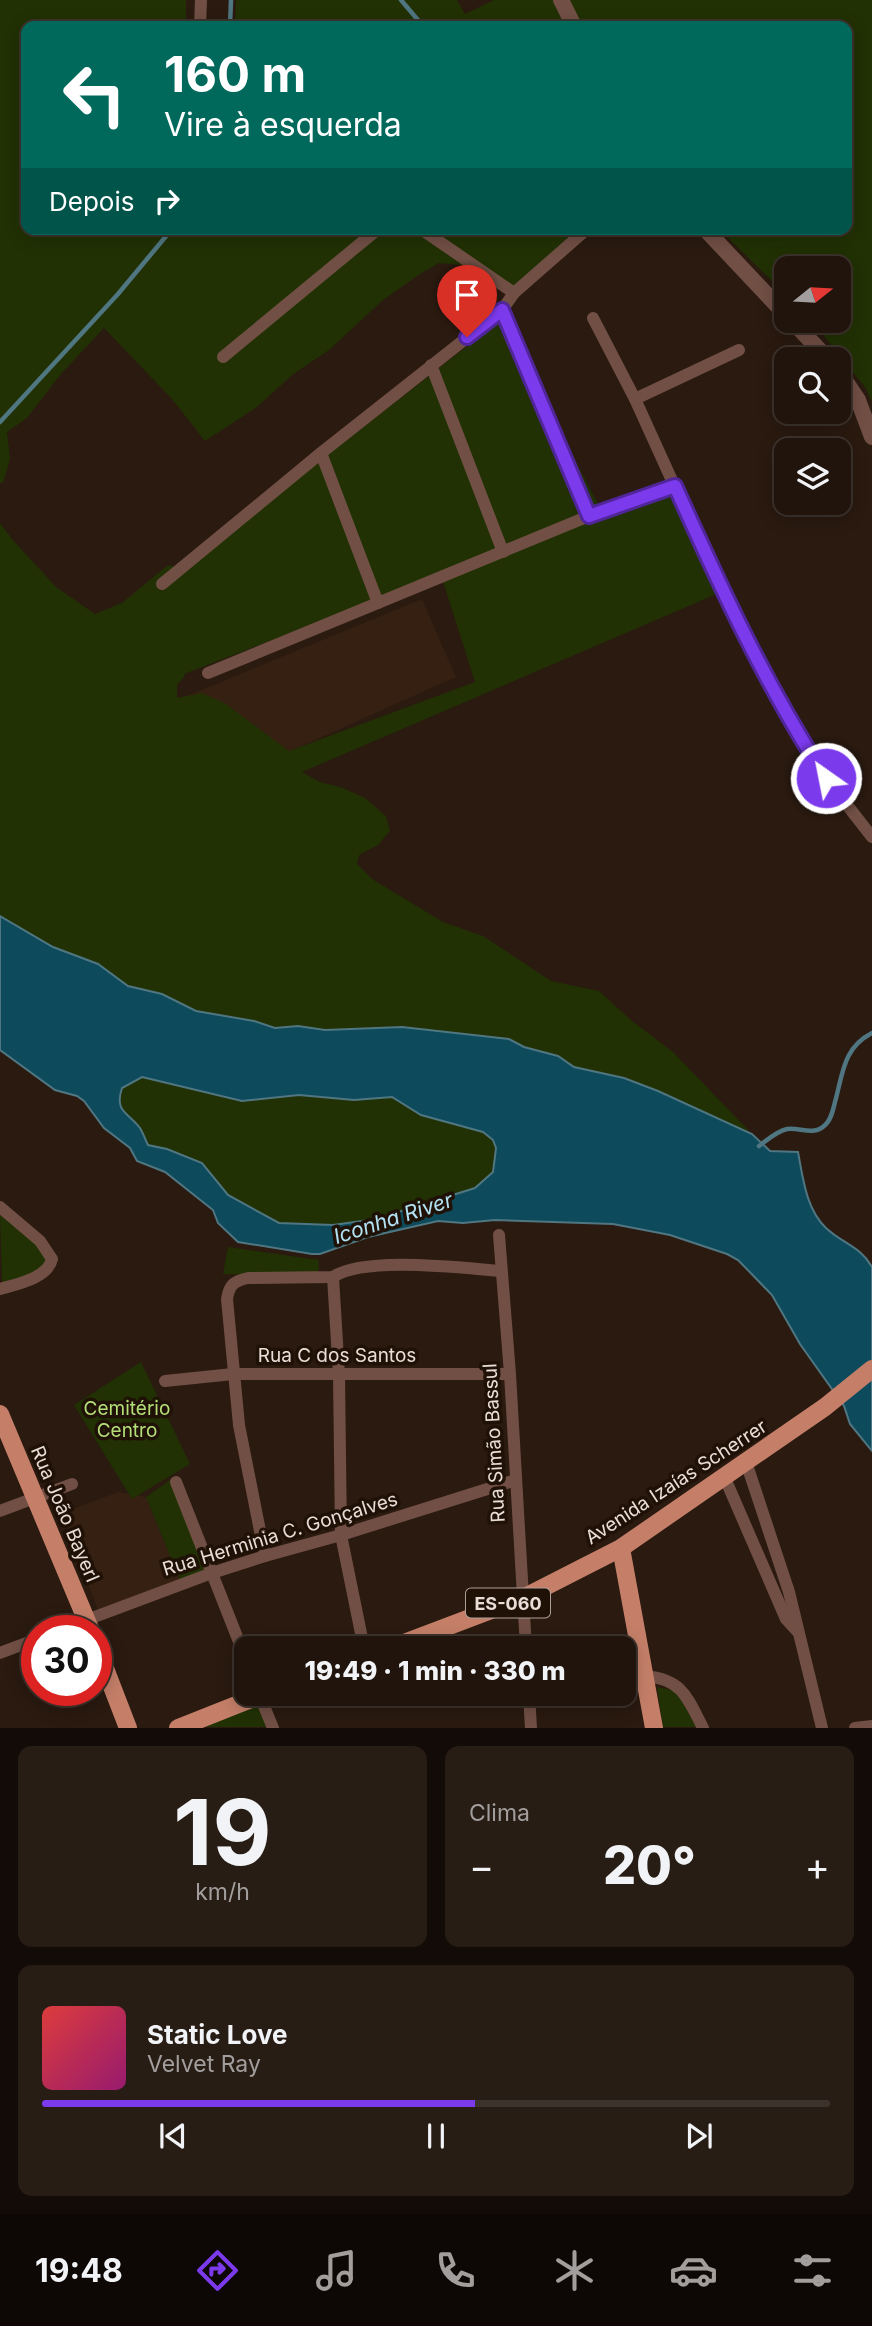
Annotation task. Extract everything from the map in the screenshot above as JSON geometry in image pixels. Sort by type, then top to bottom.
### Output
[{"type":"main road","name":"Avenida Izaías Scherrer","points":[[423,1636],[523,1598],[621,1548],[825,1407],[872,1369]]},
{"type":"main road","name":"Rua João Bayerl","points":[[0,1414],[84,1615]]},
{"type":"main road","points":[[621,1548],[654,1727]]},
{"type":"main road","points":[[112,1686],[128,1727]]},
{"type":"main road","points":[[178,1727],[234,1705]]},
{"type":"street","points":[[200,21],[201,0]]},
{"type":"street","points":[[561,0],[572,21]]},
{"type":"street","points":[[223,357],[371,235]]},
{"type":"street","points":[[430,235],[514,293]]},
{"type":"street","points":[[162,584],[321,453],[502,310],[514,293],[579,235]]},
{"type":"street","points":[[711,235],[774,302]]},
{"type":"street","points":[[502,310],[589,516]]},
{"type":"street","points":[[593,318],[635,399],[719,584],[800,739],[826,778],[872,837]]},
{"type":"street","points":[[803,333],[817,347]]},
{"type":"street","points":[[635,399],[739,351]]},
{"type":"street","points":[[431,365],[503,552]]},
{"type":"street","points":[[851,390],[858,400],[872,437]]},
{"type":"street","points":[[321,453],[378,603]]},
{"type":"street","points":[[208,673],[589,516],[675,486]]},
{"type":"street","points":[[0,1207],[40,1241],[52,1259],[49,1268],[43,1273],[0,1289]]},
{"type":"street","name":"Rua Simão Bassul","points":[[499,1235],[525,1636]]},
{"type":"street","points":[[265,1556],[245,1464],[233,1374],[227,1299],[229,1289],[235,1281],[248,1278],[333,1277],[342,1271],[365,1266],[501,1270]]},
{"type":"street","points":[[333,1277],[339,1375],[341,1535],[362,1636]]},
{"type":"street","name":"Rua C dos Santos","points":[[165,1381],[233,1374],[510,1374]]},
{"type":"street","points":[[746,1462],[783,1594]]},
{"type":"street","points":[[724,1476],[797,1620],[797,1631],[822,1727]]},
{"type":"street","name":"Rua Herminia C. Gonçalves","points":[[112,1615],[212,1573],[516,1480]]},
{"type":"street","points":[[176,1482],[237,1636]]},
{"type":"street","points":[[0,1511],[72,1484]]},
{"type":"street","points":[[0,1653],[21,1645]]},
{"type":"street","points":[[645,1676],[663,1677],[675,1684],[703,1727]]},
{"type":"street","points":[[265,1706],[274,1727]]},
{"type":"street","points":[[530,1706],[531,1727]]},
{"type":"street","points":[[855,1727],[872,1726]]},
{"type":"shaded area","points":[[422,599],[456,677],[253,768],[187,696]]},
{"type":"shaded area","points":[[118,1492],[146,1497],[180,1580],[99,1613],[62,1513]]},
{"type":"green space","points":[[0,0],[186,0],[186,21],[21,21],[21,235],[580,235],[511,290],[473,266],[439,263],[383,300],[329,350],[292,375],[257,407],[205,441],[172,399],[104,328],[60,375],[27,418],[7,432],[10,459],[3,483],[0,483]]},
{"type":"green space","points":[[236,0],[457,0],[465,14],[494,0],[872,0],[872,402],[865,387],[851,370],[851,347],[833,347],[821,333],[851,333],[851,256],[774,256],[774,283],[725,235],[852,235],[852,21],[235,21]]},
{"type":"green space","points":[[502,319],[599,506],[682,494],[726,590],[302,772],[320,782],[365,798],[386,816],[390,831],[378,845],[359,855],[357,864],[372,879],[443,922],[483,936],[551,981],[599,991],[632,1021],[673,1052],[752,1134],[650,1087],[574,1067],[558,1056],[524,1047],[514,1041],[402,1027],[325,1030],[298,1026],[275,1028],[254,1021],[196,1011],[163,994],[128,986],[98,964],[53,947],[0,916],[0,523],[56,587],[95,614],[122,603],[168,565],[183,568]],"holes":[[[441,575],[475,682],[289,751],[226,704],[202,693],[177,698],[177,685],[184,674]]]},
{"type":"green space","points":[[142,1077],[242,1101],[299,1095],[354,1099],[392,1097],[421,1115],[483,1132],[493,1140],[496,1148],[493,1172],[475,1188],[376,1219],[333,1225],[279,1223],[228,1195],[215,1181],[167,1149],[148,1145],[140,1128],[124,1111],[120,1102],[122,1088]]},
{"type":"green space","points":[[0,1215],[35,1242],[47,1259],[43,1269],[4,1284],[2,1282]]},
{"type":"green space","points":[[228,1247],[319,1260],[318,1276],[223,1274]]},
{"type":"green space","name":"Cemitério Centro","points":[[141,1362],[190,1464],[132,1499],[74,1405]]},
{"type":"green space","points":[[176,1476],[212,1567],[180,1580],[146,1497]]},
{"type":"green space","points":[[657,1687],[677,1691],[696,1727],[663,1727]]},
{"type":"green space","points":[[248,1706],[261,1706],[270,1727],[207,1727],[205,1722]]},
{"type":"water","name":"Iconha River","points":[[0,916],[53,947],[98,964],[128,986],[162,994],[196,1011],[254,1021],[275,1028],[298,1026],[325,1030],[402,1027],[509,1039],[524,1047],[558,1056],[574,1067],[624,1078],[658,1091],[752,1134],[770,1151],[798,1152],[806,1193],[819,1220],[832,1233],[862,1254],[872,1267],[872,1451],[850,1424],[844,1406],[800,1344],[772,1295],[738,1260],[727,1254],[670,1235],[613,1224],[495,1220],[463,1223],[438,1221],[368,1237],[320,1254],[238,1242],[218,1223],[213,1210],[165,1172],[137,1161],[130,1148],[104,1128],[84,1101],[77,1096],[55,1090],[0,1050]],"holes":[[[142,1077],[242,1101],[299,1095],[354,1100],[392,1097],[421,1115],[483,1132],[493,1140],[496,1148],[493,1172],[475,1188],[376,1219],[333,1225],[279,1223],[228,1195],[202,1163],[167,1149],[148,1145],[140,1128],[121,1107],[120,1096],[122,1088]]]},
{"type":"waterway","points":[[230,21],[231,0]]},
{"type":"waterway","points":[[401,0],[419,21]]},
{"type":"waterway","points":[[0,422],[118,294],[167,235]]},
{"type":"waterway","points":[[759,1146],[783,1130],[815,1130],[826,1124],[850,1054],[862,1039],[872,1033]]},
{"type":"route","points":[[467,337],[502,310],[589,516],[675,486],[719,584],[760,665],[800,739],[826,778]]}]
